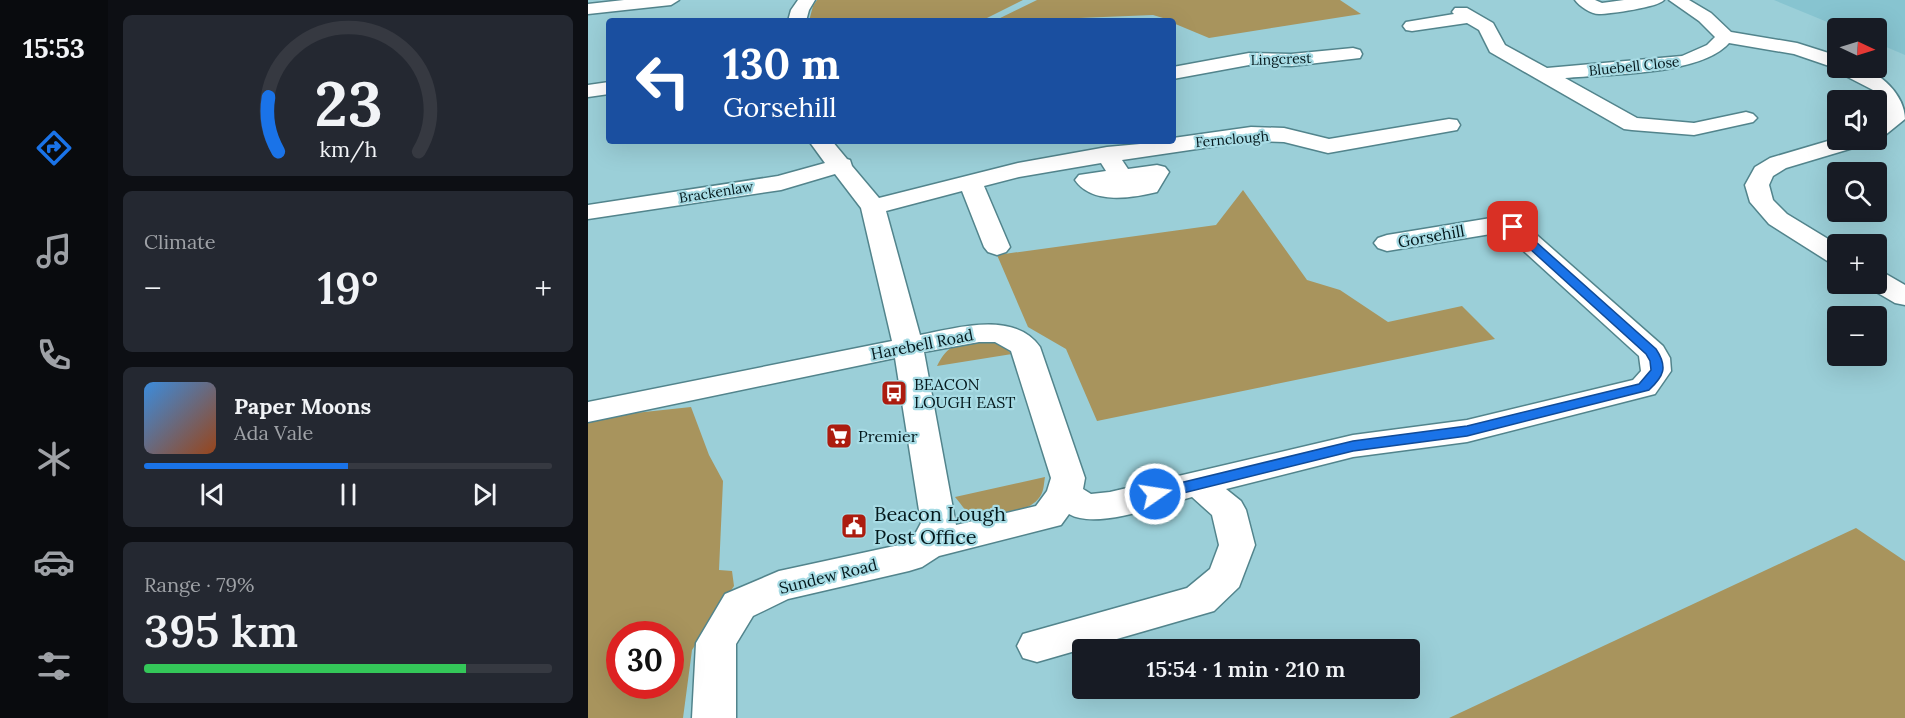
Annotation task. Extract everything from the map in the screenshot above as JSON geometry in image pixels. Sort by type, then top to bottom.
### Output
[{"type":"street","points":[[588,9],[671,0]]},
{"type":"street","points":[[798,18],[807,0]]},
{"type":"street","points":[[1583,0],[1599,9],[1656,0]]},
{"type":"street","points":[[1677,0],[1705,17],[1725,37],[1773,44],[1827,58]]},
{"type":"street","points":[[1412,26],[1466,14],[1487,27],[1497,48],[1547,74],[1632,124],[1694,129],[1746,118]]},
{"type":"street","name":"Bluebell Close","points":[[1547,74],[1686,61],[1714,49],[1725,37]]},
{"type":"street","name":"Lingcrest","points":[[1176,72],[1249,59],[1291,60],[1353,54]]},
{"type":"street","points":[[1864,78],[1880,86],[1883,90]]},
{"type":"street","points":[[588,91],[606,88]]},
{"type":"street","points":[[1887,97],[1898,114],[1887,122]]},
{"type":"street","name":"Fernclough","points":[[873,207],[1018,170],[1107,154],[1251,134],[1284,135],[1328,146],[1449,126]]},
{"type":"street","points":[[823,144],[842,165],[873,207],[908,347],[939,523],[928,545]]},
{"type":"street","points":[[1827,148],[1778,163],[1763,172],[1757,185],[1762,202],[1778,219],[1827,249]]},
{"type":"street","points":[[1107,154],[1121,177]]},
{"type":"street","name":"Brackenlaw","points":[[588,212],[781,183],[842,165]]},
{"type":"street","points":[[972,183],[997,247]]},
{"type":"street","name":"Gorsehill","points":[[1064,494],[1085,507],[1110,505],[1353,446],[1478,429],[1644,387],[1654,378],[1658,370],[1657,361],[1652,352],[1513,227],[1497,225],[1387,243]]},
{"type":"street","points":[[1887,286],[1905,297]]},
{"type":"street","name":"Harebell Road","points":[[588,412],[960,336],[993,332],[1012,336],[1025,347],[1068,478],[1064,494]]},
{"type":"street","points":[[1037,646],[1200,600],[1226,577],[1237,545],[1228,510],[1199,484]]},
{"type":"street","points":[[928,545],[1048,516],[1064,494]]},
{"type":"street","name":"Sundew Road","points":[[714,718],[716,642],[739,605],[779,586],[909,557],[928,545]]},
{"type":"shaded area","points":[[817,0],[1023,0],[987,18],[810,18]]},
{"type":"shaded area","points":[[1037,0],[1340,0],[1361,14],[1209,38],[1176,24],[1176,18],[1153,15],[1000,18]]},
{"type":"shaded area","points":[[1774,0],[1905,0],[1905,55],[1887,47],[1887,18],[1827,18],[1827,22]]},
{"type":"shaded area","points":[[1243,190],[1307,280],[1340,290],[1388,322],[1462,306],[1495,339],[1097,421],[1066,349],[1028,327],[997,255],[1216,225]]},
{"type":"shaded area","points":[[980,340],[1000,344],[1012,354],[937,366],[949,349]]},
{"type":"shaded area","points":[[691,407],[709,455],[723,481],[719,570],[732,571],[734,586],[692,650],[683,718],[588,718],[588,422],[635,413]]},
{"type":"shaded area","points":[[1045,477],[1042,493],[1036,501],[1009,514],[979,516],[971,514],[955,497]]},
{"type":"shaded area","points":[[1856,528],[1905,561],[1905,718],[1449,718]]},
{"type":"place","name":"BEACON LOUGH EAST","points":[[894,393]]},
{"type":"place","name":"Premier","points":[[839,436]]},
{"type":"place","name":"Beacon Lough Post Office","points":[[854,526]]},
{"type":"route","points":[[1155,494],[1353,446],[1467,431],[1644,387],[1654,378],[1658,370],[1657,361],[1652,352],[1513,227]]}]
